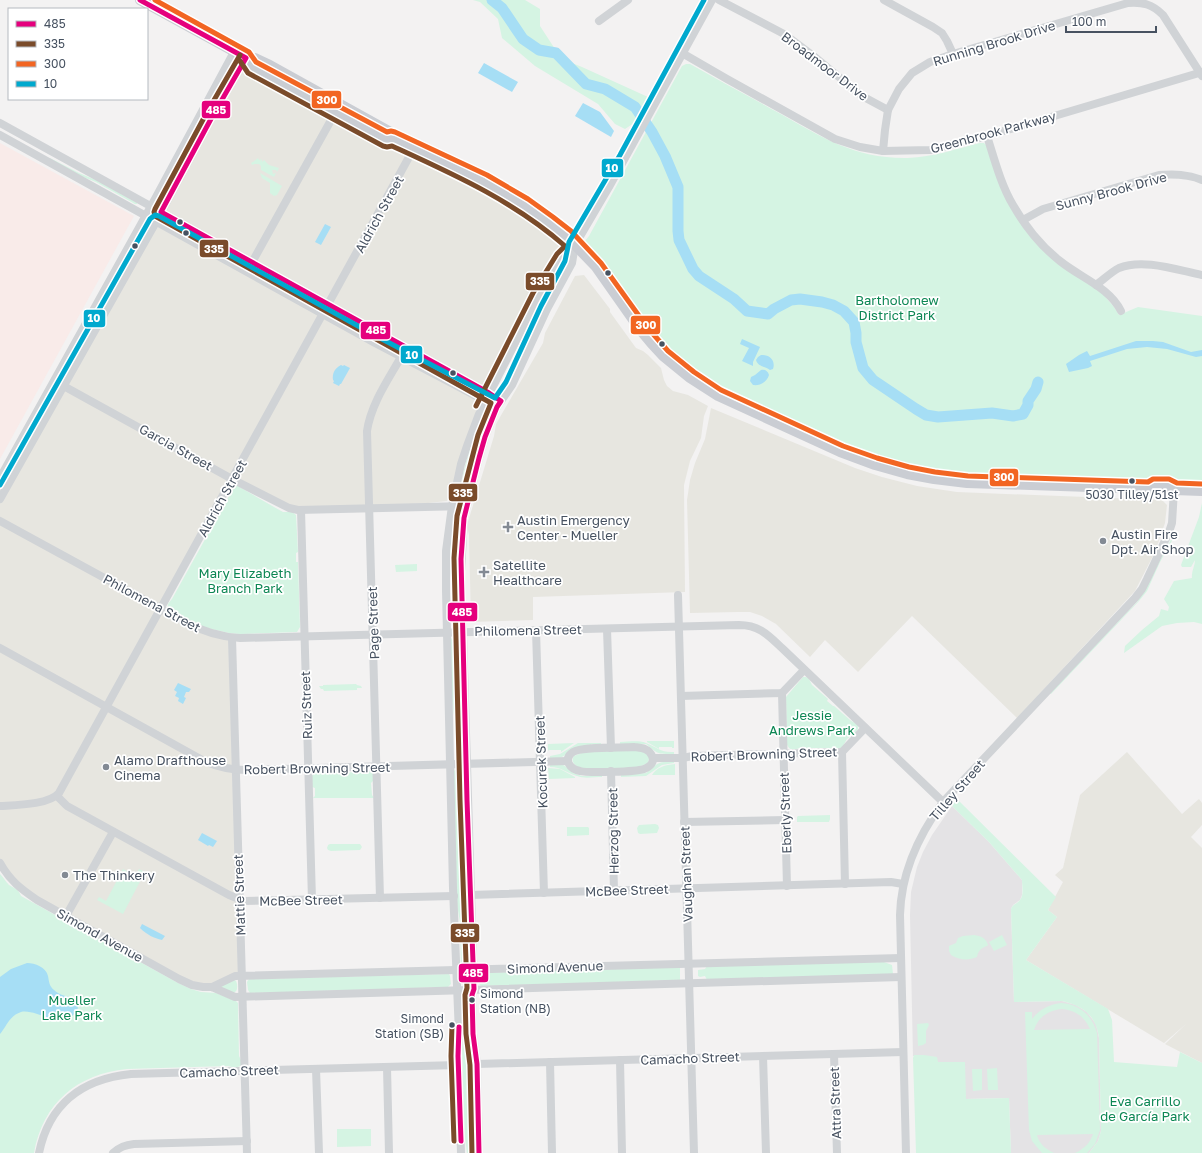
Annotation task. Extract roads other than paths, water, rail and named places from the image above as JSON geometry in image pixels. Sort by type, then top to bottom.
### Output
[{"type":"main road","points":[[140,0],[234,52],[246,58],[255,58],[389,131],[392,138],[466,172],[524,205],[549,222],[575,245],[596,267],[641,331],[663,356],[690,378],[718,396],[840,452],[875,465],[907,474],[934,479],[982,483],[1150,489],[1154,486],[1169,486],[1174,490],[1202,490]]},
{"type":"main road","points":[[246,58],[251,67],[386,140],[392,138]]},
{"type":"street","points":[[599,21],[628,0]]},
{"type":"street","points":[[461,1153],[446,551],[452,506],[461,464],[476,421],[485,401],[539,296],[563,258],[575,245],[616,176],[712,0]]},
{"type":"street","name":"Broadmoor Drive","points":[[719,0],[784,34],[862,96],[888,110]]},
{"type":"street","points":[[884,0],[942,33],[953,54]]},
{"type":"street","name":"Running Brook Drive","points":[[883,151],[888,110],[899,89],[912,73],[930,62],[1128,3],[1138,2],[1147,4],[1156,8],[1163,14],[1201,73]]},
{"type":"street","points":[[0,478],[146,216],[234,52]]},
{"type":"street","name":"Greenbrook Parkway","points":[[682,53],[835,139],[860,147],[883,151],[930,150],[987,136],[1201,73]]},
{"type":"street","points":[[0,498],[156,222],[212,117],[246,58]]},
{"type":"street","points":[[247,272],[335,113]]},
{"type":"street","points":[[0,123],[489,393],[499,404]]},
{"type":"street","points":[[0,135],[401,357],[485,401],[499,404]]},
{"type":"street","points":[[987,136],[1012,204],[1040,243],[1061,262],[1107,292],[1118,304],[1121,311]]},
{"type":"street","name":"Aldrich Street","points":[[57,796],[414,148]]},
{"type":"street","name":"Sunny Brook Drive","points":[[1023,220],[1043,209],[1159,176],[1175,174],[1192,176],[1202,180]]},
{"type":"street","points":[[479,1153],[476,1064],[473,1034],[472,996],[474,989],[462,632],[461,559],[463,532],[467,506],[486,437],[499,404],[517,374],[544,316],[572,263],[575,245]]},
{"type":"street","points":[[1096,285],[1118,269],[1132,265],[1149,264],[1202,275]]},
{"type":"street","name":"Page Street","points":[[380,898],[368,431],[374,406],[401,357]]},
{"type":"street","name":"Garcia Street","points":[[54,380],[232,479],[283,506],[295,510],[467,506]]},
{"type":"street","name":"Tilley Street","points":[[906,1153],[900,901],[903,884],[912,856],[923,832],[943,802],[1013,729],[1142,589],[1172,523],[1174,490]]},
{"type":"street","name":"Ruiz Street","points":[[301,510],[312,900]]},
{"type":"street","name":"Philomena Street","points":[[0,521],[200,630],[211,634],[232,638],[679,626],[746,625],[755,627],[767,634],[943,802]]},
{"type":"street","name":"Vaughan Street","points":[[678,595],[694,1153]]},
{"type":"street","points":[[607,629],[611,748]]},
{"type":"street","name":"Kocurek Street","points":[[536,630],[544,893]]},
{"type":"street","name":"Mattie Street","points":[[232,638],[247,1153]]},
{"type":"street","name":"Robert Browning Street","points":[[0,648],[204,761],[217,766],[236,770],[568,761]]},
{"type":"street","points":[[681,696],[782,693],[804,670]]},
{"type":"street","name":"Eberly Street","points":[[782,693],[787,886]]},
{"type":"street","name":"Robert Browning Street","points":[[654,758],[842,752],[865,728]]},
{"type":"street","points":[[611,748],[641,748],[651,753],[654,758],[653,763],[644,769],[611,771],[580,771],[572,768],[568,761],[568,757],[576,750],[611,748]]},
{"type":"street","points":[[842,752],[845,884]]},
{"type":"street","name":"Herzog Street","points":[[611,771],[614,891]]},
{"type":"street","points":[[0,806],[40,802],[57,796]]},
{"type":"street","name":"McBee Street","points":[[57,796],[67,806],[240,900],[312,900],[454,896]]},
{"type":"street","points":[[684,822],[786,820]]},
{"type":"street","points":[[66,916],[113,832]]},
{"type":"street","name":"Simond Avenue","points":[[0,863],[8,877],[21,889],[37,900],[179,979],[192,985],[212,987],[233,996],[901,977]]},
{"type":"street","name":"McBee Street","points":[[470,895],[891,882],[903,884]]},
{"type":"street","name":"Simond Avenue","points":[[212,987],[232,977],[242,976],[901,958]]},
{"type":"street","name":"Camacho Street","points":[[476,1064],[903,1052]]},
{"type":"street","name":"Attra Street","points":[[834,1054],[836,1153]]},
{"type":"street","points":[[763,1056],[766,1153]]},
{"type":"street","points":[[620,1060],[622,1153]]},
{"type":"street","points":[[550,1062],[552,1153]]},
{"type":"street","name":"Camacho Street","points":[[39,1153],[48,1125],[67,1100],[80,1090],[107,1077],[131,1074],[458,1065]]},
{"type":"street","points":[[387,1067],[390,1153]]},
{"type":"street","points":[[316,1069],[319,1153]]},
{"type":"street","points":[[113,1153],[120,1147],[127,1144],[247,1141]]},
{"type":"water","points":[[484,63],[518,82],[512,92],[478,73]]},
{"type":"water","points":[[583,103],[600,112],[614,131],[611,137],[575,116]]},
{"type":"water","points":[[325,224],[331,227],[321,245],[315,242]]},
{"type":"water","points":[[742,339],[760,347],[753,362],[753,366],[742,361],[749,348],[740,344]]},
{"type":"water","points":[[1136,341],[1163,342],[1191,352],[1202,350],[1202,356],[1196,357],[1167,349],[1147,347],[1127,349],[1090,361],[1092,366],[1088,368],[1069,372],[1066,364],[1087,351],[1090,356]]},
{"type":"water","points":[[761,355],[767,356],[773,360],[773,369],[770,370],[758,364],[756,360]]},
{"type":"water","points":[[341,365],[350,368],[339,386],[333,383],[333,375],[336,369]]},
{"type":"water","points":[[761,370],[767,371],[769,375],[767,380],[758,385],[753,385],[750,381],[751,377]]},
{"type":"water","points":[[178,683],[191,689],[189,692],[186,692],[184,697],[186,698],[183,704],[178,701],[179,698],[175,696],[177,692],[174,690]]},
{"type":"water","points":[[202,833],[217,841],[213,847],[208,846],[198,840]]},
{"type":"water","points":[[142,924],[165,936],[162,940],[145,933],[140,928]]},
{"type":"water","points":[[27,963],[43,968],[47,973],[52,988],[56,992],[74,998],[78,1008],[73,1016],[59,1020],[51,1019],[35,1013],[21,1012],[11,1019],[0,1034],[0,977],[11,969]]},
{"type":"waterway","points":[[492,0],[502,8],[523,39],[539,50],[556,53],[586,84],[605,89],[635,107],[652,132],[665,156],[678,187],[679,240],[693,269],[699,276],[734,299],[747,311],[768,314],[791,300],[800,299],[822,302],[833,305],[844,311],[854,322],[856,342],[863,368],[873,380],[926,415],[938,417],[992,413],[1013,416],[1023,414],[1038,382]]},
{"type":"place","name":"5030 Tilley/51st","points":[[1132,481]]},
{"type":"place","name":"Austin Emergency Center - Mueller","points":[[508,527]]},
{"type":"place","name":"Austin Fire Dpt. Air Shop","points":[[1103,541]]},
{"type":"place","name":"Satellite Healthcare","points":[[484,572]]},
{"type":"place","name":"Alamo Drafthouse Cinema","points":[[106,767]]},
{"type":"place","name":"The Thinkery","points":[[65,875]]},
{"type":"place","name":"Simond Station (NB)","points":[[472,1000]]},
{"type":"place","name":"Simond Station (SB)","points":[[452,1025]]},
{"type":"park label","name":"Bartholomew District Park","points":[[897,308]]},
{"type":"park label","name":"Mary Elizabeth Branch Park","points":[[245,580]]},
{"type":"park label","name":"Jessie Andrews Park","points":[[812,722]]},
{"type":"park label","name":"Mueller Lake Park","points":[[72,1008]]},
{"type":"park label","name":"Eva Carrillo de García Park","points":[[1145,1108]]}]
